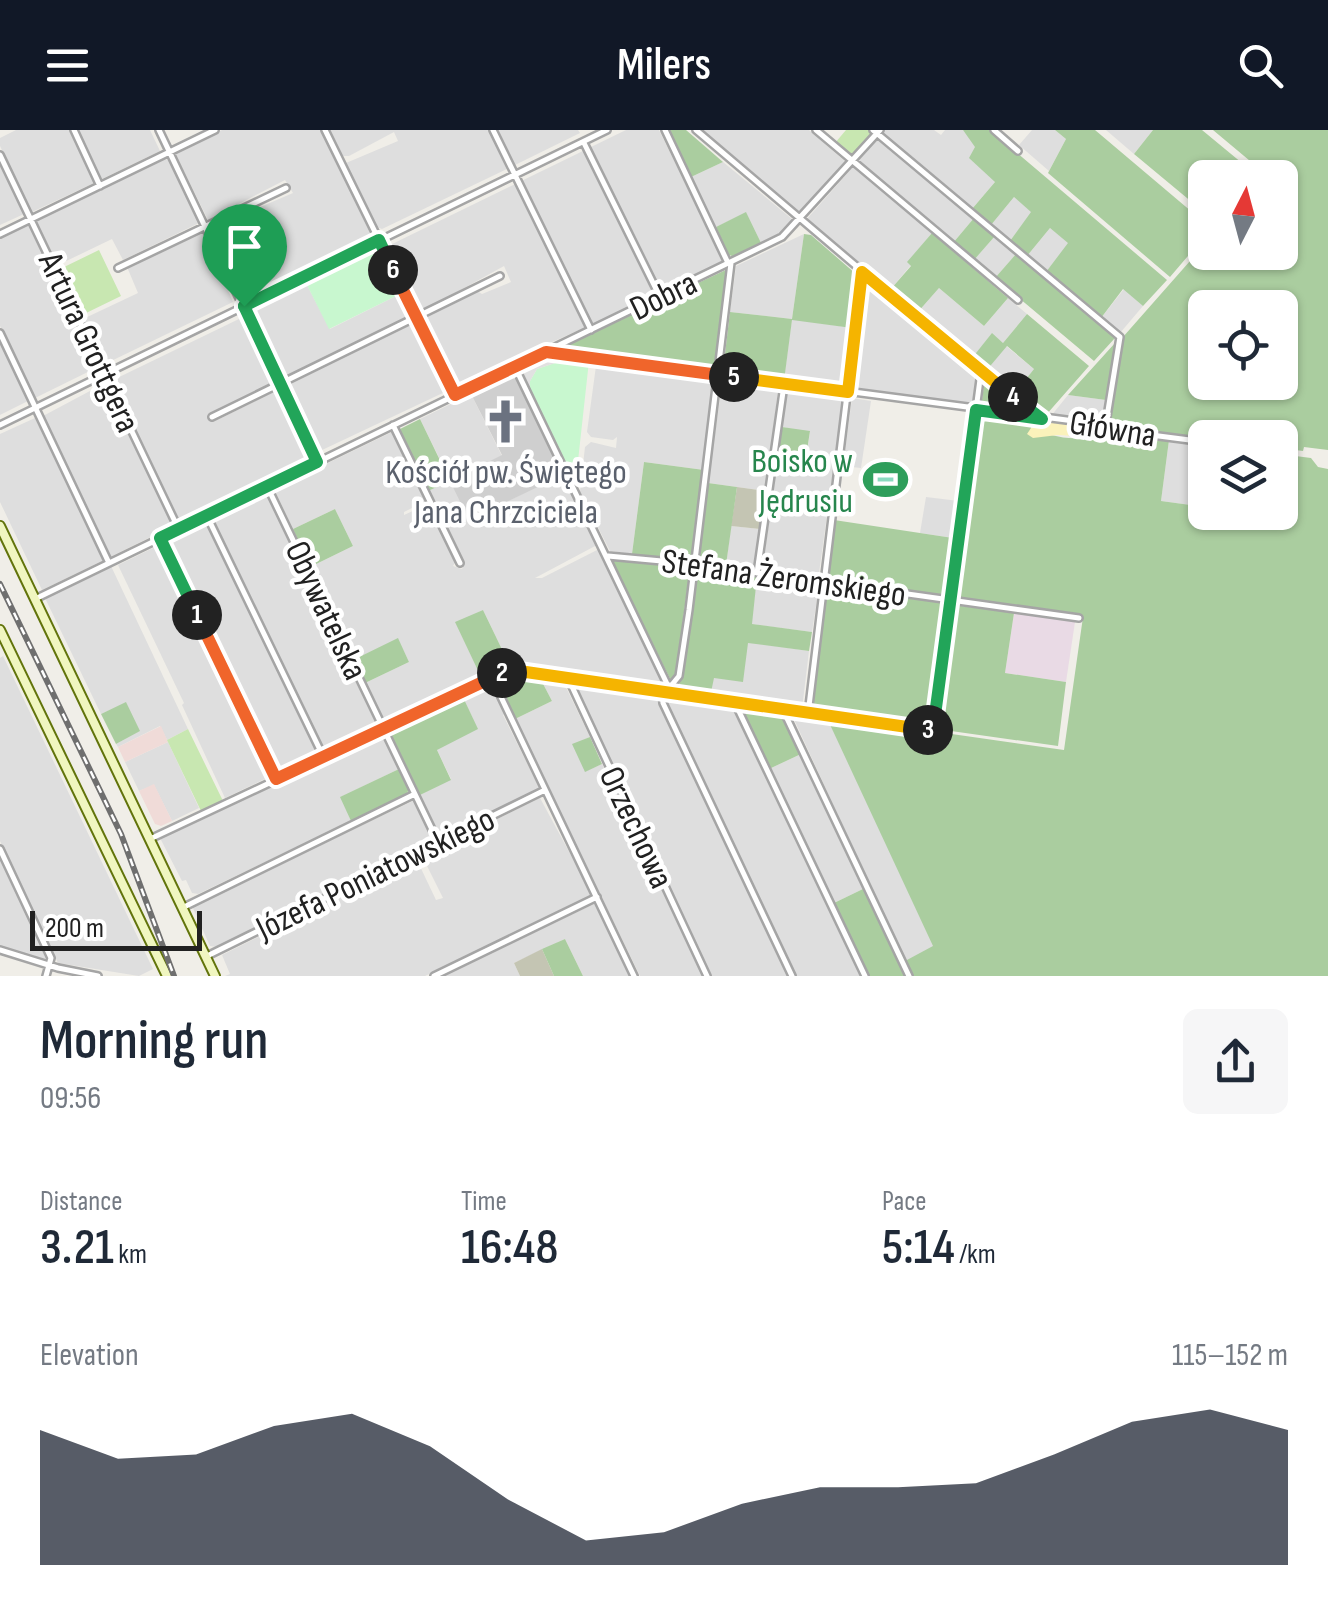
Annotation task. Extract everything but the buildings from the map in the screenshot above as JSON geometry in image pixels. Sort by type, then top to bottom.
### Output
[{"type":"main road","points":[[0,526],[215,976]]},
{"type":"main road","points":[[0,630],[4,650],[166,976]]},
{"type":"street","points":[[74,130],[100,186]]},
{"type":"street","points":[[158,130],[317,462]]},
{"type":"street","points":[[0,234],[215,130]]},
{"type":"street","points":[[325,130],[455,395]]},
{"type":"street","points":[[493,130],[590,330]]},
{"type":"street","points":[[0,425],[607,130]]},
{"type":"street","points":[[664,130],[730,263],[720,375],[679,676],[662,703],[792,976]]},
{"type":"street","points":[[696,130],[1042,419]]},
{"type":"street","points":[[816,130],[1018,300]]},
{"type":"street","points":[[994,130],[1018,151]]},
{"type":"street","points":[[877,131],[1120,337],[1105,429]]},
{"type":"street","name":"Dobra","points":[[35,599],[782,237],[877,131]]},
{"type":"street","points":[[584,141],[660,297]]},
{"type":"street","name":"Artura Grottgera","points":[[0,155],[178,530]]},
{"type":"street","points":[[118,268],[286,188]]},
{"type":"street","points":[[808,714],[862,272]]},
{"type":"street","points":[[212,417],[500,276]]},
{"type":"street","points":[[0,333],[109,563]]},
{"type":"street","name":"Główna","points":[[546,352],[1074,421],[1188,440]]},
{"type":"street","points":[[514,366],[608,556],[667,691]]},
{"type":"street","points":[[149,839],[491,676],[519,671],[933,730],[982,372]]},
{"type":"street","points":[[758,573],[784,385]]},
{"type":"street","points":[[393,425],[460,562]]},
{"type":"street","name":"Obywatelska","points":[[268,486],[438,842]]},
{"type":"street","points":[[206,516],[323,756]]},
{"type":"street","points":[[160,538],[276,779]]},
{"type":"street","name":"Stefana Żeromskiego","points":[[608,556],[694,564],[1079,618]]},
{"type":"street","points":[[491,676],[634,976]]},
{"type":"street","name":"Orzechowa","points":[[568,678],[707,976]]},
{"type":"street","points":[[735,703],[865,976]]},
{"type":"street","points":[[783,710],[908,976]]},
{"type":"street","name":"Józefa Poniatowskiego","points":[[205,956],[545,790]]},
{"type":"street","points":[[182,908],[415,794]]},
{"type":"street","points":[[0,849],[51,958],[46,976]]},
{"type":"street","points":[[434,976],[597,897]]},
{"type":"street","points":[[0,950],[98,976]]},
{"type":"shaded area","points":[[16,130],[69,130],[94,183],[32,212],[0,146],[0,138]]},
{"type":"shaded area","points":[[77,130],[150,130],[160,151],[102,179]]},
{"type":"shaded area","points":[[222,130],[321,130],[372,235],[244,296],[211,228],[293,193],[285,180],[208,220],[175,153]]},
{"type":"shaded area","points":[[330,130],[490,130],[509,168],[382,229],[377,227],[346,163],[398,141],[394,132],[342,156]]},
{"type":"shaded area","points":[[498,130],[578,130],[580,133],[515,165]]},
{"type":"shaded area","points":[[626,130],[659,130],[724,263],[661,293],[591,147]]},
{"type":"shaded area","points":[[700,130],[809,130],[847,163],[801,215]]},
{"type":"shaded area","points":[[934,130],[941,135],[945,130],[963,130],[995,182],[972,209],[881,133]]},
{"type":"shaded area","points":[[1032,130],[1055,130],[1066,139],[1049,171],[1019,145]]},
{"type":"shaded area","points":[[1106,130],[1153,130],[1134,154]]},
{"type":"shaded area","points":[[878,138],[974,218],[953,243],[857,161]]},
{"type":"shaded area","points":[[585,150],[655,296],[454,386],[421,319],[477,291],[482,294],[511,282],[504,266],[419,313],[386,247]]},
{"type":"shaded area","points":[[169,160],[199,223],[123,260],[112,239],[58,265],[36,221]]},
{"type":"shaded area","points":[[723,162],[792,219],[793,225],[784,234],[762,245],[746,213],[716,227],[691,177]]},
{"type":"shaded area","points":[[0,165],[24,214],[0,225]]},
{"type":"shaded area","points":[[853,167],[932,233],[890,290],[805,221]]},
{"type":"shaded area","points":[[1014,197],[1032,212],[1010,241],[991,225]]},
{"type":"shaded area","points":[[28,224],[96,368],[35,398],[0,326],[0,238]]},
{"type":"shaded area","points":[[1050,228],[1069,243],[1046,272],[1027,256]]},
{"type":"shaded area","points":[[203,232],[233,302],[105,364],[83,319],[138,293],[127,267]]},
{"type":"shaded area","points":[[804,234],[792,319],[730,312],[736,266]]},
{"type":"shaded area","points":[[995,236],[1016,254],[995,278],[974,260]]},
{"type":"shaded area","points":[[307,285],[330,329],[400,294],[447,391],[320,451],[248,310]]},
{"type":"shaded area","points":[[870,285],[977,370],[972,406],[857,390],[853,384],[866,286]]},
{"type":"shaded area","points":[[939,288],[984,326],[1008,298],[1027,314],[1003,343],[992,334],[972,358],[917,313]]},
{"type":"shaded area","points":[[1124,289],[1143,306],[1120,333],[1101,318]]},
{"type":"shaded area","points":[[241,318],[272,383],[209,416],[213,422],[276,391],[309,458],[179,524],[113,380]]},
{"type":"shaded area","points":[[792,319],[852,328],[845,383],[840,387],[784,379]]},
{"type":"shaded area","points":[[0,341],[28,401],[0,415]]},
{"type":"shaded area","points":[[1006,346],[1034,369],[1014,394],[986,371]]},
{"type":"shaded area","points":[[545,354],[571,359],[570,363],[537,369],[530,390],[520,367]]},
{"type":"shaded area","points":[[599,363],[716,377],[704,470],[644,462],[632,554],[610,551],[580,492],[585,447],[591,442],[616,448],[617,437],[591,437],[587,432]]},
{"type":"shaded area","points":[[509,377],[516,379],[563,475],[469,520],[450,481],[502,455],[471,394]]},
{"type":"shaded area","points":[[727,380],[774,387],[778,391],[765,491],[708,483],[722,384]]},
{"type":"shaded area","points":[[105,383],[173,526],[110,557],[43,416]]},
{"type":"shaded area","points":[[791,389],[840,396],[843,400],[819,573],[814,577],[767,571],[763,565],[777,466],[804,470],[810,432],[782,427],[786,392]]},
{"type":"shaded area","points":[[471,394],[502,456],[469,519],[563,475],[597,545],[535,578],[599,549],[665,685],[662,689],[511,668],[483,610],[456,623],[481,677],[385,724],[365,683],[409,662],[398,639],[353,660],[310,567],[353,546],[335,509],[293,529],[274,489],[392,432],[426,501],[404,515],[428,504],[456,561],[453,566],[462,569],[465,562],[428,491],[450,480],[420,419]]},
{"type":"shaded area","points":[[1068,395],[1106,400],[1103,418],[1098,422],[1051,416]]},
{"type":"shaded area","points":[[852,398],[871,401],[861,468],[843,466]]},
{"type":"shaded area","points":[[35,418],[104,560],[42,590],[0,502],[0,434]]},
{"type":"shaded area","points":[[1169,440],[1188,443],[1188,505],[1161,501]]},
{"type":"shaded area","points":[[737,487],[765,491],[760,529],[731,526]]},
{"type":"shaded area","points":[[266,493],[377,725],[281,770],[275,768],[168,544],[170,539]]},
{"type":"shaded area","points":[[926,497],[959,501],[953,538],[920,533]]},
{"type":"shaded area","points":[[731,526],[760,529],[755,564],[750,568],[726,565]]},
{"type":"shaded area","points":[[155,547],[160,549],[271,776],[225,798],[118,565]]},
{"type":"shaded area","points":[[111,566],[188,729],[167,740],[160,726],[118,747],[116,744],[139,731],[126,703],[101,714],[45,598]]},
{"type":"shaded area","points":[[757,577],[819,586],[812,632],[751,624]]},
{"type":"shaded area","points":[[1014,613],[1075,622],[1066,682],[1005,673]]},
{"type":"shaded area","points":[[748,642],[809,651],[802,709],[710,697],[713,678]]},
{"type":"shaded area","points":[[3,656],[153,969],[139,976],[58,963],[0,841]]},
{"type":"shaded area","points":[[540,678],[563,681],[590,737],[573,745],[586,771],[602,764],[704,976],[640,976],[515,719],[552,701]]},
{"type":"shaded area","points":[[572,682],[657,695],[789,976],[710,976]]},
{"type":"shaded area","points":[[486,683],[492,686],[506,713],[503,715],[540,789],[440,837],[420,795],[451,779],[437,750],[473,719],[462,695]]},
{"type":"shaded area","points":[[669,697],[731,705],[861,976],[793,976],[680,735],[666,701]]},
{"type":"shaded area","points":[[792,715],[828,719],[934,947],[905,961]]},
{"type":"shaded area","points":[[161,726],[168,742],[125,762],[118,747]]},
{"type":"shaded area","points":[[377,736],[383,738],[399,769],[341,797],[351,821],[198,894],[192,893],[186,880],[182,881],[160,838]]},
{"type":"shaded area","points":[[168,742],[199,808],[172,821],[154,785],[139,791],[125,762]]},
{"type":"shaded area","points":[[801,754],[865,888],[834,903],[769,769]]},
{"type":"shaded area","points":[[154,784],[172,821],[161,826],[155,824],[139,791]]},
{"type":"shaded area","points":[[540,798],[593,896],[425,976],[225,976],[230,974],[222,955],[416,858],[436,900],[443,898],[422,856]]},
{"type":"shaded area","points":[[415,800],[433,840],[217,947],[210,946],[192,906]]},
{"type":"shaded area","points":[[0,858],[47,957],[44,960],[0,946]]},
{"type":"shaded area","points":[[596,903],[630,976],[583,976],[565,939],[514,963],[520,976],[442,976]]},
{"type":"shaded area","points":[[542,949],[554,976],[520,976],[514,963]]},
{"type":"green space","points":[[668,130],[686,130],[723,162],[691,177]]},
{"type":"green space","points":[[846,130],[869,130],[873,134],[852,157],[835,143]]},
{"type":"green space","points":[[963,130],[990,130],[1167,280],[1143,306],[1123,289],[1101,318],[1046,272],[1068,243],[1050,228],[1027,256],[1010,241],[1031,212],[1014,197],[991,225],[972,209],[995,182],[969,158],[975,147]]},
{"type":"green space","points":[[1055,130],[1095,130],[1188,209],[1188,256],[1170,277],[1048,173],[1066,139]]},
{"type":"green space","points":[[1153,130],[1202,130],[1238,160],[1188,160],[1188,199],[1134,154]]},
{"type":"green space","points":[[1213,130],[1328,130],[1328,450],[1304,447],[1303,451],[1298,450],[1298,420],[1188,420],[1188,436],[1109,425],[1123,337],[1188,263],[1188,270],[1298,270],[1298,160],[1249,160]]},
{"type":"green space","points":[[746,212],[762,245],[735,257],[729,255],[716,227]]},
{"type":"green space","points":[[974,218],[995,236],[974,260],[953,243]]},
{"type":"green space","points":[[932,233],[1008,298],[984,326],[939,288],[917,313],[890,290]]},
{"type":"green space","points":[[804,234],[811,235],[856,274],[852,328],[792,320],[784,381],[735,374],[724,362],[730,312],[792,319]]},
{"type":"green space","points":[[99,250],[121,296],[82,315],[60,269]]},
{"type":"green space","points":[[373,253],[382,256],[398,290],[394,292],[396,296],[329,329],[307,285]]},
{"type":"green space","points":[[1016,254],[1115,338],[1094,361],[995,278]]},
{"type":"green space","points":[[730,268],[716,372],[560,350],[560,348]]},
{"type":"green space","points":[[1027,314],[1089,366],[1046,415],[1014,394],[1034,369],[1007,346],[986,371],[972,358],[992,333],[1003,343]]},
{"type":"green space","points":[[1115,343],[1106,400],[1068,395]]},
{"type":"green space","points":[[571,359],[589,361],[573,480],[530,390],[537,369],[570,363]]},
{"type":"green space","points":[[985,378],[1028,414],[981,407]]},
{"type":"green space","points":[[982,413],[1031,419],[1031,428],[1066,438],[1084,438],[1099,431],[1169,440],[1161,501],[1188,505],[1188,530],[1298,530],[1298,456],[1311,458],[1318,467],[1328,469],[1328,976],[912,976],[905,961],[933,946],[826,716],[1064,750],[1083,617],[955,599]]},
{"type":"green space","points":[[420,419],[450,481],[428,491],[398,430]]},
{"type":"green space","points":[[782,427],[810,431],[804,470],[777,466]]},
{"type":"green space","points":[[644,462],[704,470],[691,562],[632,554]]},
{"type":"green space","points":[[871,467],[907,472],[904,492],[868,487]]},
{"type":"green space","points":[[708,483],[737,487],[726,565],[703,562],[698,556]]},
{"type":"green space","points":[[335,509],[353,546],[310,567],[293,529]]},
{"type":"green space","points":[[834,520],[953,538],[946,596],[826,580]]},
{"type":"green space","points":[[611,558],[690,568],[675,679],[671,681]]},
{"type":"green space","points":[[698,569],[757,577],[752,624],[812,632],[809,651],[748,643],[743,682],[714,678],[710,697],[684,693],[679,686]]},
{"type":"green space","points":[[826,587],[947,603],[929,727],[813,710]]},
{"type":"green space","points":[[954,605],[1014,613],[1005,673],[1066,682],[1058,746],[937,729]]},
{"type":"green space","points":[[483,610],[511,668],[481,677],[455,622]]},
{"type":"green space","points":[[398,638],[409,662],[365,683],[353,660]]},
{"type":"green space","points":[[505,675],[540,678],[552,701],[515,719],[496,681]]},
{"type":"green space","points":[[462,695],[478,729],[437,750],[451,780],[420,795],[391,734],[393,728]]},
{"type":"green space","points":[[126,702],[140,731],[116,744],[101,714]]},
{"type":"green space","points":[[740,706],[780,711],[801,754],[769,769]]},
{"type":"green space","points":[[188,729],[223,801],[201,811],[167,740]]},
{"type":"green space","points":[[590,737],[602,764],[585,772],[572,744]]},
{"type":"green space","points":[[399,769],[409,788],[407,794],[351,821],[340,797]]},
{"type":"green space","points":[[865,888],[906,976],[868,976],[834,903]]},
{"type":"green space","points":[[565,939],[583,976],[554,976],[542,949]]},
{"type":"sand","points":[[1031,419],[1099,431],[1092,437],[1033,438],[1027,434]]},
{"type":"railway","points":[[0,584],[121,834],[174,976]]},
{"type":"place","name":"Kościół pw. Świętego Jana Chrzciciela","points":[[506,421]]},
{"type":"place","name":"Boisko w Jędrusiu","points":[[886,480]]},
{"type":"route","points":[[379,240],[455,395],[546,352],[848,392],[862,272],[1042,419],[976,410],[933,730],[519,671],[491,676],[276,779],[160,538],[317,462],[244,306],[379,240]]}]
